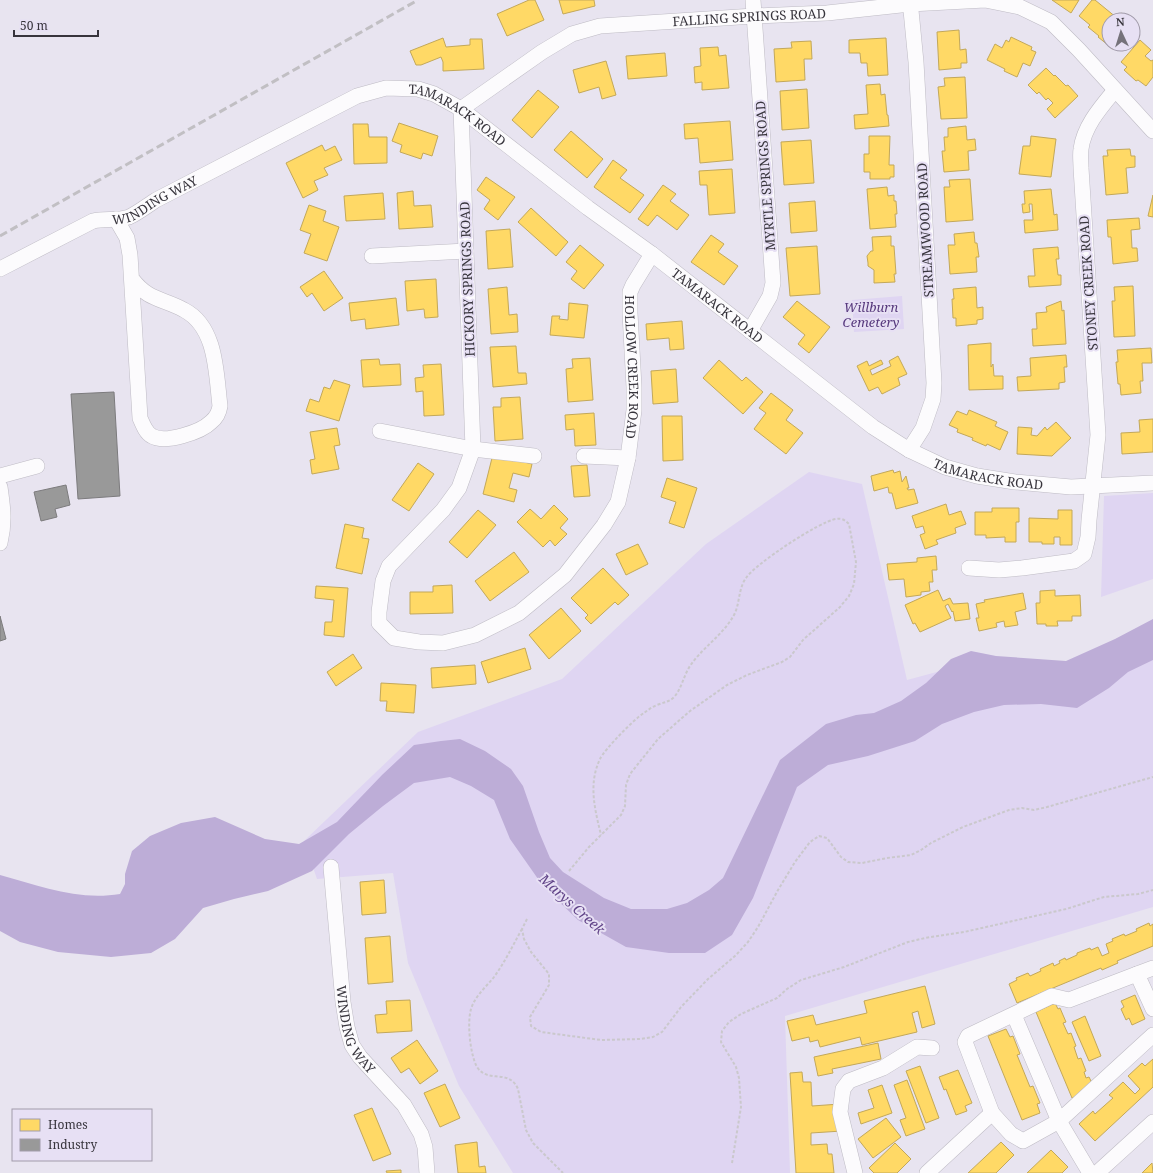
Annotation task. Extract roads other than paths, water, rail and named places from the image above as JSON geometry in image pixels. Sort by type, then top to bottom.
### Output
[{"type":"street","name":"MYRTLE SPRINGS ROAD","points":[[750,332],[770,296],[773,283],[753,0]]},
{"type":"street","name":"FALLING SPRINGS ROAD","points":[[461,110],[542,52],[572,34],[600,26],[827,13],[910,2],[985,0],[1020,7],[1051,22],[1079,50],[1153,131]]},
{"type":"street","name":"STREAMWOOD ROAD","points":[[909,450],[923,428],[933,399],[934,383],[916,62],[910,2]]},
{"type":"street","name":"TAMARACK ROAD","points":[[306,123],[357,96],[386,88],[418,89],[434,94],[461,110],[588,208],[652,254],[873,427],[909,450],[945,466],[977,476],[1015,482],[1071,487],[1153,483]]},
{"type":"street","name":"STONEY CREEK ROAD","points":[[969,568],[999,570],[1022,568],[1074,561],[1084,554],[1088,537],[1098,434],[1081,148],[1087,130],[1097,112],[1115,90]]},
{"type":"street","name":"HICKORY SPRINGS ROAD","points":[[385,629],[379,623],[379,612],[383,581],[389,566],[442,510],[459,488],[473,449],[461,110]]},
{"type":"street","name":"WINDING WAY","points":[[0,269],[93,221],[129,217],[156,200],[306,123]]},
{"type":"street","points":[[116,219],[127,238],[132,279],[139,412],[142,423],[148,434],[159,439],[176,437],[200,429],[215,418],[219,412],[220,406],[212,352],[206,332],[190,314],[145,293],[132,279]]},
{"type":"street","points":[[372,256],[466,251]]},
{"type":"street","name":"HOLLOW CREEK ROAD","points":[[385,629],[394,638],[419,642],[442,643],[475,635],[519,613],[565,575],[604,524],[618,502],[628,458],[634,410],[630,292],[652,254]]},
{"type":"street","points":[[380,431],[473,449],[534,456]]},
{"type":"street","points":[[584,456],[628,458]]},
{"type":"street","points":[[0,476],[37,466]]},
{"type":"street","points":[[0,487],[4,514],[0,543]]},
{"type":"street","name":"WINDING WAY","points":[[332,867],[343,1002],[347,1027],[352,1045],[360,1057],[404,1105],[421,1134],[425,1147],[427,1173]]},
{"type":"street","points":[[1153,968],[1069,1000],[1052,996],[968,1036],[965,1042],[992,1113],[1011,1134],[1023,1141],[1059,1121],[1153,1035]]},
{"type":"street","points":[[1137,974],[1153,1009]]},
{"type":"street","points":[[1014,1015],[1059,1121],[1090,1173]]},
{"type":"street","points":[[855,1173],[840,1112],[843,1089],[849,1081],[883,1068],[917,1048],[932,1048]]},
{"type":"street","points":[[927,1173],[992,1113]]},
{"type":"street","points":[[1097,1173],[1153,1122]]},
{"type":"water","name":"Marys Creek","points":[[1153,619],[1153,660],[1128,672],[1109,688],[1077,708],[1041,704],[1004,705],[974,712],[942,724],[915,741],[868,756],[828,765],[797,787],[753,898],[732,935],[705,953],[669,953],[626,947],[578,920],[543,886],[510,839],[494,800],[471,786],[450,777],[414,783],[349,834],[312,871],[268,891],[203,908],[175,939],[151,953],[111,957],[58,952],[20,942],[0,931],[0,875],[44,888],[74,894],[104,896],[120,894],[125,884],[125,874],[132,851],[150,836],[181,823],[215,817],[265,839],[299,844],[337,822],[382,775],[414,745],[460,739],[485,751],[511,769],[523,786],[550,858],[563,872],[604,898],[631,909],[667,909],[687,903],[709,890],[723,878],[780,760],[826,724],[856,715],[874,713],[901,701],[926,683],[951,659],[971,651],[996,656],[1066,661],[1115,639]]},
{"type":"railway","points":[[0,236],[418,0]]},
{"type":"park label","name":"Willburn Cemetery","points":[[871,314]]}]
